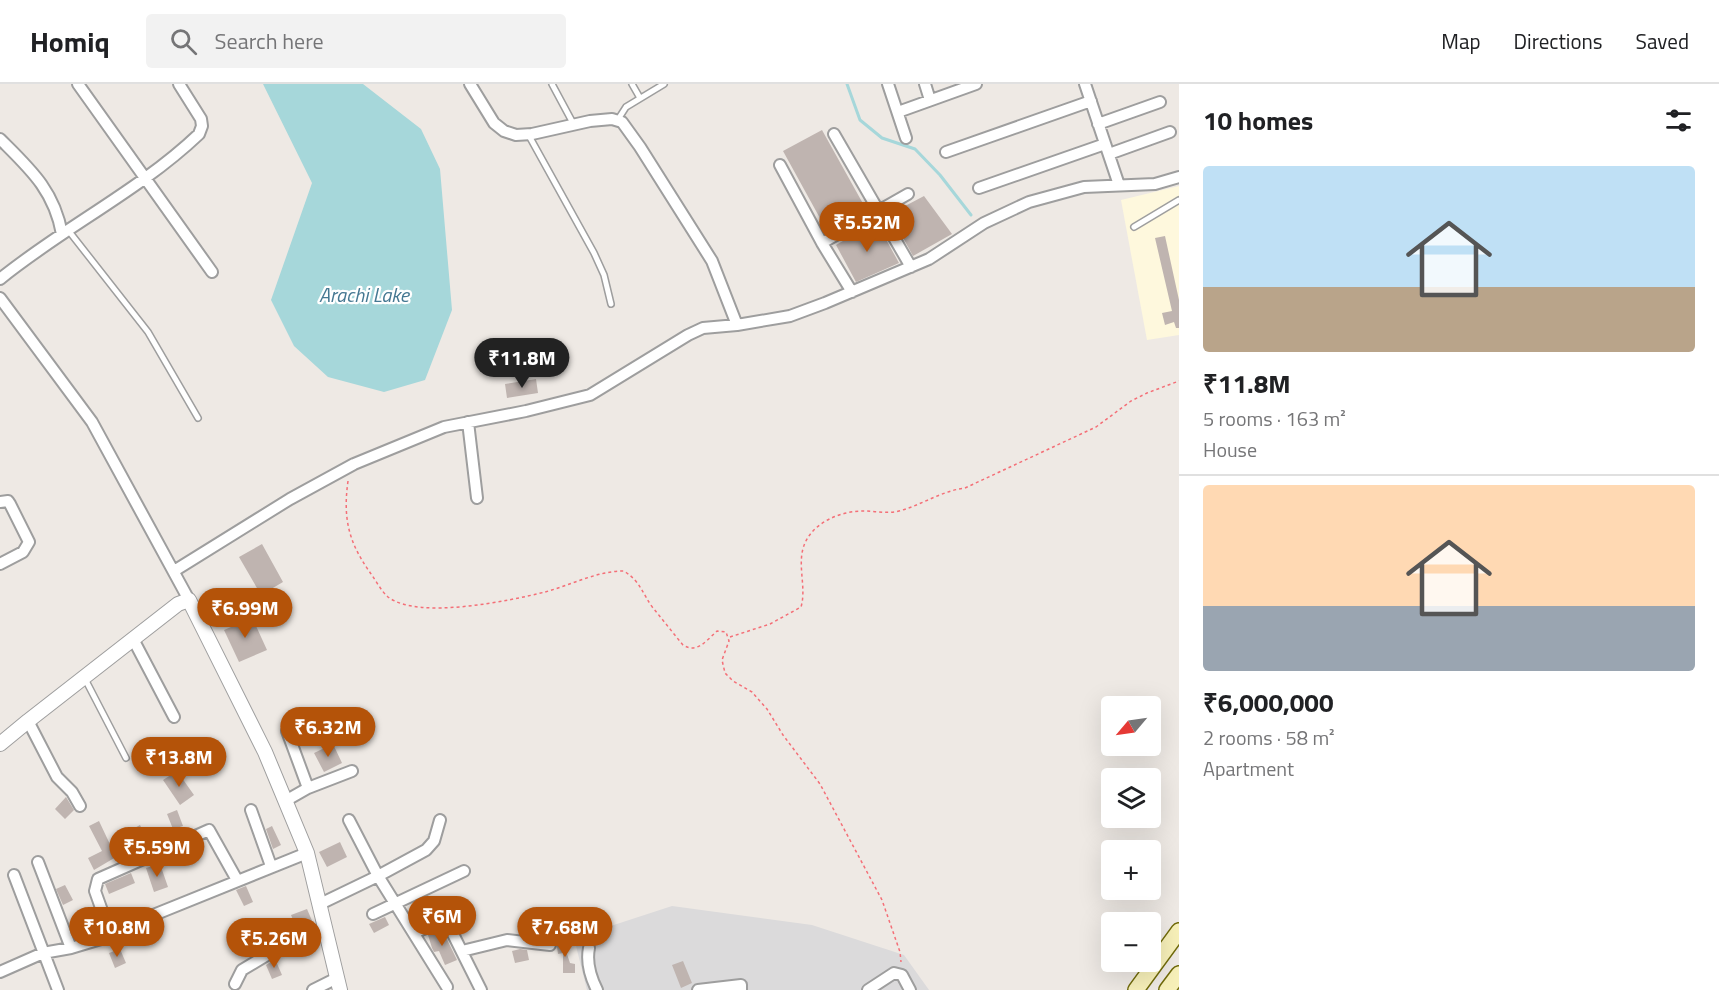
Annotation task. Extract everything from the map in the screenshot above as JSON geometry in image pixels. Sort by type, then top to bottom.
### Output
[{"type":"main road","points":[[1136,990],[1179,931]]},
{"type":"main road","points":[[1167,990],[1179,974]]},
{"type":"street","points":[[78,84],[212,272]]},
{"type":"street","points":[[0,279],[29,255],[103,209],[199,134],[202,126],[201,119],[179,84]]},
{"type":"street","points":[[470,84],[494,123],[504,131],[516,135],[612,119],[621,122],[640,147],[712,261],[737,325]]},
{"type":"street","points":[[888,84],[906,138]]},
{"type":"street","points":[[925,84],[930,100]]},
{"type":"street","points":[[1085,84],[1119,185]]},
{"type":"street","points":[[898,112],[970,85]]},
{"type":"street","points":[[946,152],[1091,101]]},
{"type":"street","points":[[1098,124],[1160,102]]},
{"type":"street","points":[[979,188],[1170,132]]},
{"type":"street","points":[[834,134],[911,267]]},
{"type":"street","points":[[0,140],[46,190],[65,232]]},
{"type":"street","points":[[780,165],[822,243],[852,292]]},
{"type":"street","points":[[174,571],[290,499],[350,466],[417,437],[444,427],[526,411],[590,395],[688,334],[703,328],[790,316],[852,292],[894,272],[911,267],[957,242],[984,223],[1029,202],[1084,187],[1155,184],[1179,177]]},
{"type":"street","points":[[822,243],[908,194]]},
{"type":"street","points":[[0,298],[92,422],[189,600],[287,800],[307,853],[338,984],[313,990]]},
{"type":"street","points":[[468,422],[477,498]]},
{"type":"street","points":[[0,502],[8,501],[29,542],[23,552],[0,564]]},
{"type":"street","points":[[0,744],[178,604],[189,600]]},
{"type":"street","points":[[133,639],[174,717]]},
{"type":"street","points":[[28,720],[57,777],[72,792],[80,806]]},
{"type":"street","points":[[286,731],[308,788]]},
{"type":"street","points":[[287,800],[308,788],[352,771]]},
{"type":"street","points":[[251,810],[271,866]]},
{"type":"street","points":[[349,820],[378,876],[447,987]]},
{"type":"street","points":[[320,904],[378,876],[431,846],[440,820]]},
{"type":"street","points":[[111,936],[95,891],[98,879],[192,836],[210,830],[237,880]]},
{"type":"street","points":[[0,972],[43,953],[71,948],[111,936],[151,916],[307,853]]},
{"type":"street","points":[[38,862],[71,948]]},
{"type":"street","points":[[373,914],[464,871]]},
{"type":"street","points":[[14,875],[58,990]]},
{"type":"street","points":[[414,933],[444,920],[450,925],[481,990]]},
{"type":"street","points":[[235,984],[242,970],[287,943],[325,930]]},
{"type":"street","points":[[462,951],[507,940],[550,945]]},
{"type":"street","points":[[589,948],[590,976],[597,990]]},
{"type":"street","points":[[868,990],[894,973],[902,975],[910,990]]},
{"type":"street","points":[[698,990],[741,985],[741,990]]},
{"type":"lane","points":[[552,84],[574,125]]},
{"type":"lane","points":[[633,84],[640,98]]},
{"type":"lane","points":[[617,121],[626,107],[664,84]]},
{"type":"lane","points":[[528,134],[594,254],[611,304]]},
{"type":"lane","points":[[1134,226],[1179,200]]},
{"type":"lane","points":[[65,232],[148,333],[198,418]]},
{"type":"lane","points":[[84,677],[126,758]]},
{"type":"path","points":[[729,637],[770,624],[801,607],[801,560],[805,544],[822,524],[837,515],[860,511],[889,513],[900,511],[953,489],[964,488],[1096,427],[1131,401],[1179,381]]},
{"type":"path","points":[[350,466],[345,504],[346,523],[352,542],[362,561],[387,596],[399,604],[423,609],[475,605],[546,591],[597,575],[624,571],[635,578],[651,605],[683,645],[688,648],[698,647],[717,632],[726,632],[729,637],[723,660],[726,673],[733,681],[752,692],[767,709],[783,735],[820,784],[882,900],[900,952],[902,975]]},
{"type":"shaded area","points":[[1179,186],[1179,335],[1147,340],[1121,200]]},
{"type":"shaded area","points":[[672,906],[812,925],[904,955],[929,990],[587,990],[574,938]]},
{"type":"water","name":"Arachi Lake","points":[[263,84],[363,84],[421,129],[440,169],[452,310],[425,380],[384,392],[328,377],[294,346],[271,300],[312,183]]},
{"type":"building","points":[[822,130],[866,209],[827,231],[783,151]]},
{"type":"building","points":[[924,196],[952,234],[913,256],[890,214]]},
{"type":"building","points":[[877,223],[899,263],[856,282],[836,245]]},
{"type":"building","points":[[1165,236],[1179,300],[1179,328],[1176,328],[1174,322],[1165,325],[1162,313],[1172,311],[1155,238]]},
{"type":"building","points":[[536,379],[538,393],[507,398],[505,384]]},
{"type":"building","points":[[262,544],[283,582],[261,595],[239,557]]},
{"type":"building","points":[[251,615],[267,650],[239,662],[224,630],[231,627],[230,624]]},
{"type":"building","points":[[333,744],[342,763],[324,772],[314,753]]},
{"type":"building","points":[[177,771],[194,795],[180,805],[163,780]]},
{"type":"building","points":[[66,797],[74,810],[65,819],[55,809]]},
{"type":"building","points":[[177,810],[183,826],[173,829],[167,814]]},
{"type":"building","points":[[99,821],[116,857],[94,870],[88,858],[102,851],[89,826]]},
{"type":"building","points":[[140,825],[149,844],[140,848],[131,830]]},
{"type":"building","points":[[272,826],[281,845],[273,849],[266,829]]},
{"type":"building","points":[[340,842],[347,857],[327,867],[319,852]]},
{"type":"building","points":[[160,864],[168,887],[154,892],[146,868]]},
{"type":"building","points":[[131,873],[135,883],[109,894],[105,884]]},
{"type":"building","points":[[65,885],[73,900],[63,905],[56,889]]},
{"type":"building","points":[[246,886],[253,902],[244,906],[236,890]]},
{"type":"building","points":[[307,909],[313,923],[297,929],[291,915]]},
{"type":"building","points":[[385,917],[389,925],[374,933],[369,924]]},
{"type":"building","points":[[442,929],[457,960],[445,965],[439,951],[434,952],[428,935]]},
{"type":"building","points":[[562,939],[570,963],[575,964],[575,973],[563,973],[563,953],[558,954],[556,940]]},
{"type":"building","points":[[120,949],[126,963],[115,968],[109,953]]},
{"type":"building","points":[[527,950],[529,960],[515,963],[512,951]]},
{"type":"building","points":[[275,959],[282,975],[272,979],[266,965]]},
{"type":"building","points":[[683,961],[692,983],[681,988],[672,965]]},
{"type":"waterway","points":[[847,84],[860,120],[882,138],[915,149],[940,175],[971,215]]}]
